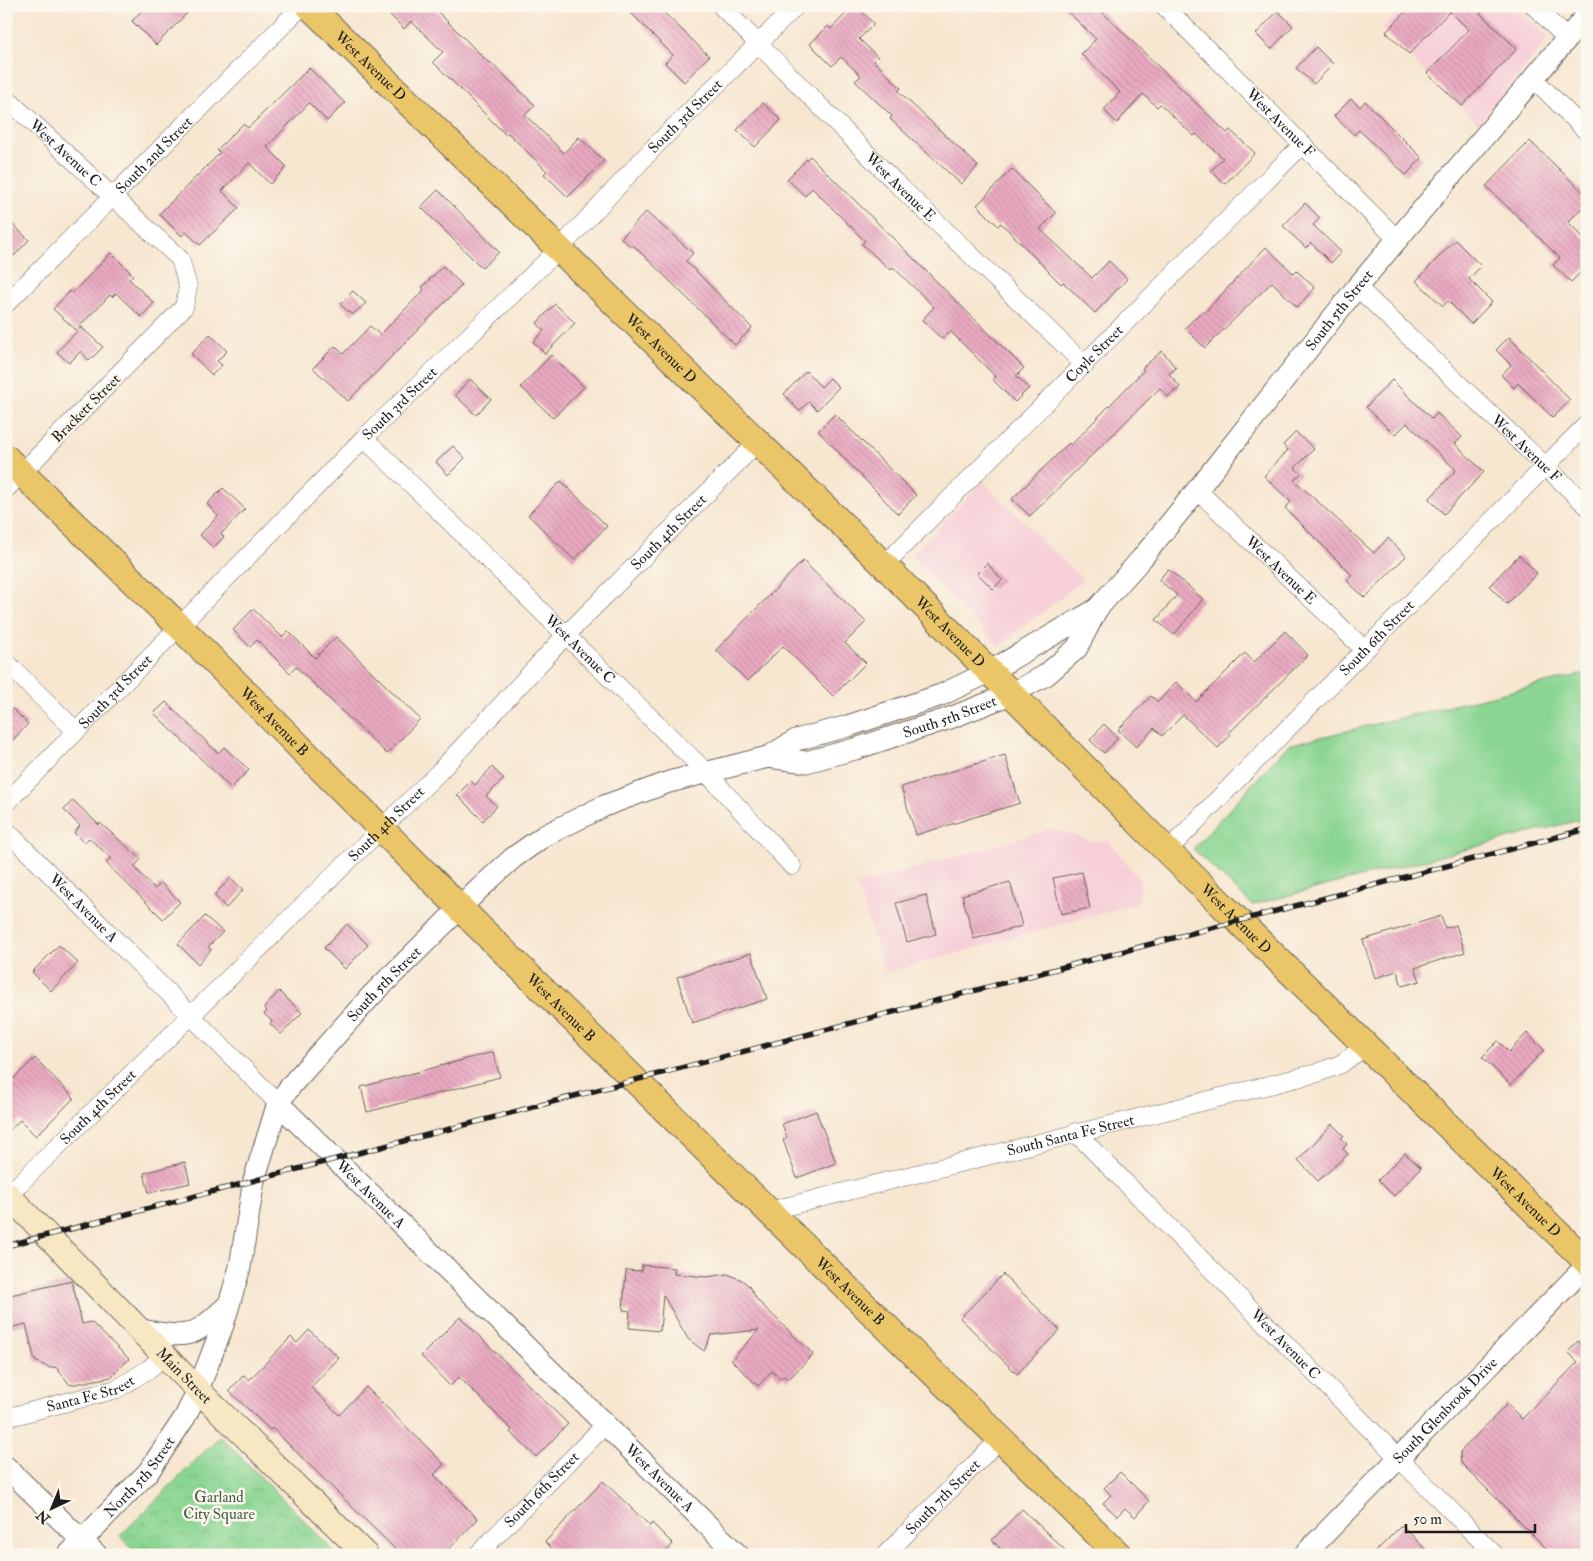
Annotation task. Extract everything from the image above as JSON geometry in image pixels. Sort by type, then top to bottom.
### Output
[{"type":"main road","name":"West Avenue D","points":[[309,6],[560,248],[757,444],[884,565],[1167,851],[1587,1263]]},
{"type":"main road","name":"West Avenue B","points":[[11,474],[180,627],[380,829],[1119,1555]]},
{"type":"main road","name":"Main Street","points":[[7,1194],[142,1330],[198,1390],[366,1555]]},
{"type":"street","name":"South 2nd Street","points":[[6,304],[302,6]]},
{"type":"street","name":"West Avenue E","points":[[720,6],[895,182],[1085,365]]},
{"type":"street","name":"South 3rd Street","points":[[6,803],[364,438],[560,248],[657,144],[796,6]]},
{"type":"street","name":"West Avenue F","points":[[1164,6],[1397,239]]},
{"type":"street","points":[[1534,6],[1567,39]]},
{"type":"street","name":"South 5th Street","points":[[768,757],[806,762],[923,727],[1011,694],[1046,675],[1077,648],[1097,609],[1198,490],[1357,287],[1587,15]]},
{"type":"street","points":[[1534,80],[1587,132]]},
{"type":"street","name":"West Avenue C","points":[[6,98],[180,259],[188,287],[184,307],[166,326]]},
{"type":"street","name":"Coyle Street","points":[[884,565],[1303,144]]},
{"type":"street","name":"West Avenue F","points":[[1357,287],[1587,506]]},
{"type":"street","name":"Brackett Street","points":[[11,474],[166,326]]},
{"type":"street","name":"South 6th Street","points":[[1167,851],[1587,424]]},
{"type":"street","name":"West Avenue C","points":[[364,438],[706,772],[792,866]]},
{"type":"street","name":"South 4th Street","points":[[7,1194],[192,1016],[438,772],[566,635],[757,444]]},
{"type":"street","name":"West Avenue E","points":[[1198,490],[1365,650]]},
{"type":"street","name":"South 5th Street","points":[[198,1390],[209,1365],[240,1267],[254,1180],[278,1103],[293,1083],[371,996],[459,907],[513,858],[544,836],[604,806],[669,782],[768,757],[796,740],[848,726],[941,695],[989,672],[1097,609]]},
{"type":"street","points":[[6,662],[76,731]]},
{"type":"street","name":"West Avenue A","points":[[6,830],[278,1103],[738,1555]]},
{"type":"street","name":"South Santa Fe Street","points":[[769,1211],[1076,1132],[1317,1073],[1341,1064],[1366,1046]]},
{"type":"street","name":"West Avenue C","points":[[1076,1132],[1495,1555]]},
{"type":"street","name":"South Glenbrook Drive","points":[[1304,1555],[1587,1263]]},
{"type":"street","points":[[142,1330],[182,1336],[203,1328],[229,1304]]},
{"type":"street","name":"Santa Fe Street","points":[[6,1418],[117,1388],[149,1369],[165,1354]]},
{"type":"street","name":"North 5th Street","points":[[82,1550],[149,1471],[176,1431],[198,1390]]},
{"type":"street","name":"South 6th Street","points":[[477,1555],[606,1424]]},
{"type":"street","name":"South 7th Street","points":[[885,1555],[1001,1438]]},
{"type":"street","points":[[6,1467],[82,1550]]},
{"type":"shaded area","points":[[1404,6],[1516,6],[1548,38],[1479,124],[1381,29]]},
{"type":"shaded area","points":[[983,482],[1083,580],[999,646],[911,556]]},
{"type":"shaded area","points":[[1052,829],[1093,841],[1108,840],[1141,882],[1139,903],[885,973],[857,885]]},
{"type":"green space","points":[[1587,673],[1587,818],[1252,905],[1193,849],[1288,745]]},
{"type":"green space","name":"Garland City Square","points":[[220,1436],[338,1555],[139,1555],[120,1536]]},
{"type":"building","points":[[146,6],[194,6],[156,45],[132,21]]},
{"type":"building","points":[[381,6],[432,6],[489,63],[535,105],[525,115],[564,153],[579,137],[604,161],[568,197],[544,174],[547,171],[508,133],[506,135],[433,62],[443,52],[411,21],[404,29]]},
{"type":"building","points":[[624,6],[657,6],[709,56],[684,82],[665,63],[673,55]]},
{"type":"building","points":[[853,6],[857,6],[874,24],[859,39],[878,57],[874,61],[901,88],[898,91],[978,166],[961,184],[890,119],[892,116],[855,81],[861,76],[841,57],[832,66],[810,44],[828,26],[831,29]]},
{"type":"building","points":[[1062,6],[1096,6],[1227,133],[1230,130],[1255,153],[1225,184],[1211,171],[1223,158],[1196,134],[1194,136],[1160,104],[1157,107],[1143,94],[1117,123],[1104,110],[1120,92],[1081,54],[1096,39]]},
{"type":"building","points":[[1411,6],[1487,6],[1480,13],[1517,49],[1462,106],[1427,73],[1469,30],[1450,11],[1409,54],[1386,32]]},
{"type":"building","points":[[1278,11],[1293,26],[1271,49],[1256,34]]},
{"type":"building","points":[[1316,47],[1333,64],[1314,84],[1296,68]]},
{"type":"building","points":[[309,68],[345,103],[327,121],[309,103],[267,147],[287,167],[270,184],[249,163],[222,191],[239,208],[200,245],[186,232],[182,236],[159,214],[220,153],[217,150],[243,124],[248,128]]},
{"type":"building","points":[[1351,99],[1360,107],[1365,101],[1422,158],[1406,175],[1359,130],[1354,135],[1334,116]]},
{"type":"building","points":[[763,103],[781,120],[755,147],[737,130]]},
{"type":"building","points":[[1530,141],[1587,196],[1587,203],[1568,222],[1587,241],[1587,266],[1571,282],[1553,265],[1560,258],[1486,186]]},
{"type":"building","points":[[810,156],[1024,368],[1016,376],[1029,388],[1015,402],[993,380],[996,377],[950,331],[942,339],[922,320],[934,307],[893,267],[890,270],[862,244],[865,241],[812,188],[805,196],[787,179]]},
{"type":"building","points":[[1012,169],[1056,213],[1040,229],[1092,278],[1109,261],[1127,279],[1095,313],[1063,282],[1061,284],[1001,223],[998,226],[977,205]]},
{"type":"building","points":[[438,190],[499,252],[482,268],[421,207]]},
{"type":"building","points":[[1305,203],[1320,218],[1313,225],[1341,252],[1331,263],[1311,243],[1306,248],[1283,226]]},
{"type":"building","points":[[646,212],[693,253],[686,261],[752,328],[735,345],[633,245],[631,247],[621,238]]},
{"type":"building","points":[[6,218],[29,240],[14,256],[6,248]]},
{"type":"building","points":[[1455,240],[1481,266],[1469,279],[1492,302],[1471,324],[1448,301],[1443,306],[1416,281]]},
{"type":"building","points":[[1266,247],[1294,274],[1297,271],[1315,288],[1297,307],[1272,282],[1205,348],[1185,328],[1202,311],[1204,313]]},
{"type":"building","points":[[111,253],[133,275],[129,279],[154,303],[141,317],[116,293],[112,297],[110,295],[76,330],[53,309],[70,291],[72,293]]},
{"type":"building","points":[[443,266],[462,285],[348,401],[313,368],[335,346],[343,354],[370,326],[380,335],[424,290],[422,287]]},
{"type":"building","points":[[353,291],[366,303],[352,315],[340,304]]},
{"type":"building","points":[[555,304],[575,323],[545,354],[533,342],[544,331],[537,323]]},
{"type":"building","points":[[81,327],[103,347],[89,361],[81,351],[69,363],[57,352]]},
{"type":"building","points":[[210,334],[227,351],[217,361],[222,365],[212,375],[191,354]]},
{"type":"building","points":[[1509,337],[1570,400],[1553,418],[1518,383],[1514,388],[1501,375],[1511,365],[1496,350]]},
{"type":"building","points":[[1162,351],[1176,368],[1169,374],[1180,387],[1168,397],[1160,388],[1030,516],[1012,499],[1069,443],[1071,445],[1144,370],[1142,368]]},
{"type":"building","points":[[551,355],[584,387],[553,418],[521,387]]},
{"type":"building","points":[[806,371],[821,387],[830,378],[839,387],[817,410],[809,402],[799,411],[784,394]]},
{"type":"building","points":[[470,379],[491,399],[476,415],[455,395]]},
{"type":"building","points":[[1392,380],[1432,419],[1437,413],[1462,437],[1455,444],[1484,472],[1444,514],[1429,499],[1456,470],[1407,423],[1395,435],[1366,407]]},
{"type":"building","points":[[835,414],[916,495],[898,514],[818,431]]},
{"type":"building","points":[[1296,432],[1314,449],[1295,468],[1301,474],[1294,480],[1374,553],[1388,538],[1406,556],[1365,598],[1347,581],[1352,575],[1285,508],[1291,502],[1264,476],[1288,450],[1283,445]]},
{"type":"building","points":[[453,446],[465,458],[448,475],[436,462]]},
{"type":"building","points":[[561,481],[607,526],[574,560],[528,515]]},
{"type":"building","points":[[223,488],[245,509],[221,534],[224,537],[213,548],[200,535],[218,516],[207,504]]},
{"type":"building","points":[[1519,555],[1537,573],[1507,604],[1489,586]]},
{"type":"building","points":[[803,561],[866,622],[845,643],[866,663],[833,696],[783,646],[748,681],[716,650]]},
{"type":"building","points":[[987,563],[1002,580],[993,589],[977,573]]},
{"type":"building","points":[[1168,569],[1203,599],[1174,635],[1156,620],[1177,595],[1159,580]]},
{"type":"building","points":[[253,609],[282,637],[288,631],[315,658],[336,637],[420,719],[387,754],[296,667],[290,673],[257,640],[250,647],[233,630]]},
{"type":"building","points":[[1285,631],[1308,655],[1229,733],[1231,735],[1218,748],[1183,715],[1162,736],[1154,728],[1136,747],[1118,730],[1151,696],[1158,702],[1176,682],[1196,702],[1245,653],[1254,662]]},
{"type":"building","points":[[166,702],[218,753],[224,747],[249,770],[231,788],[154,713]]},
{"type":"building","points":[[13,709],[28,724],[6,747],[6,716]]},
{"type":"building","points":[[1104,724],[1118,738],[1104,753],[1090,740]]},
{"type":"building","points":[[1005,755],[1020,803],[916,835],[901,787]]},
{"type":"building","points":[[492,767],[504,779],[486,796],[497,806],[483,821],[457,795],[471,781],[475,785]]},
{"type":"building","points":[[73,800],[99,825],[100,823],[141,859],[134,867],[155,889],[161,883],[180,902],[163,919],[106,863],[111,858],[89,838],[84,843],[74,833],[80,826],[64,810]]},
{"type":"building","points":[[1082,872],[1090,908],[1061,914],[1053,878]]},
{"type":"building","points":[[231,878],[243,890],[226,908],[214,895]]},
{"type":"building","points":[[1010,882],[1022,926],[974,939],[962,895]]},
{"type":"building","points":[[926,895],[936,934],[907,942],[896,903]]},
{"type":"building","points":[[205,916],[223,932],[208,947],[211,950],[198,964],[178,944]]},
{"type":"building","points":[[1441,916],[1445,928],[1456,925],[1465,952],[1415,968],[1420,981],[1402,986],[1397,971],[1375,978],[1363,940]]},
{"type":"building","points":[[347,924],[368,945],[345,969],[324,948]]},
{"type":"building","points":[[59,945],[78,963],[51,991],[32,972]]},
{"type":"building","points":[[751,953],[767,999],[692,1023],[677,977]]},
{"type":"building","points":[[279,991],[302,1013],[281,1034],[270,1024],[272,1021],[264,1014],[267,1011],[264,1008]]},
{"type":"building","points":[[1527,1033],[1544,1050],[1511,1085],[1482,1057],[1498,1041],[1509,1052]]},
{"type":"building","points":[[493,1052],[500,1077],[367,1112],[361,1087]]},
{"type":"building","points":[[35,1058],[74,1098],[36,1136],[20,1120],[6,1133],[6,1086]]},
{"type":"building","points":[[816,1111],[836,1163],[797,1178],[783,1140],[787,1138],[782,1124]]},
{"type":"building","points":[[1332,1124],[1344,1136],[1341,1138],[1347,1144],[1343,1149],[1348,1154],[1318,1181],[1298,1160]]},
{"type":"building","points":[[1405,1153],[1421,1168],[1394,1196],[1378,1180]]},
{"type":"building","points":[[185,1162],[190,1183],[149,1193],[144,1173]]},
{"type":"building","points":[[642,1265],[675,1268],[674,1274],[707,1277],[727,1274],[742,1280],[749,1286],[757,1300],[813,1354],[788,1380],[784,1376],[780,1379],[772,1371],[758,1386],[731,1360],[759,1330],[711,1335],[704,1351],[688,1339],[663,1295],[660,1331],[629,1328],[630,1311],[623,1310],[626,1270],[642,1271]]},
{"type":"building","points":[[1003,1274],[1060,1330],[1017,1374],[960,1318]]},
{"type":"building","points":[[72,1281],[82,1324],[91,1322],[129,1359],[111,1377],[70,1385],[56,1367],[50,1368],[35,1361],[26,1324],[6,1329],[6,1296]]},
{"type":"building","points":[[460,1317],[568,1424],[536,1457],[459,1377],[450,1386],[421,1356]]},
{"type":"building","points":[[309,1330],[339,1358],[311,1387],[339,1415],[366,1387],[444,1464],[434,1475],[478,1519],[443,1555],[401,1555],[272,1428],[270,1430],[229,1391],[244,1375],[249,1380],[291,1337],[297,1343]]},
{"type":"building","points":[[1578,1341],[1587,1350],[1587,1555],[1553,1555],[1461,1463],[1460,1452],[1507,1404],[1522,1419],[1578,1362],[1568,1352]]},
{"type":"building","points":[[1120,1472],[1149,1501],[1135,1517],[1125,1508],[1117,1516],[1103,1503],[1111,1495],[1104,1488]]},
{"type":"building","points":[[603,1481],[650,1526],[652,1523],[673,1544],[663,1555],[558,1555],[545,1542]]},
{"type":"building","points":[[1022,1509],[1070,1555],[1007,1555],[992,1540]]},
{"type":"building","points":[[1402,1525],[1431,1555],[1372,1555]]},
{"type":"railway","points":[[6,1246],[1587,829]]}]
